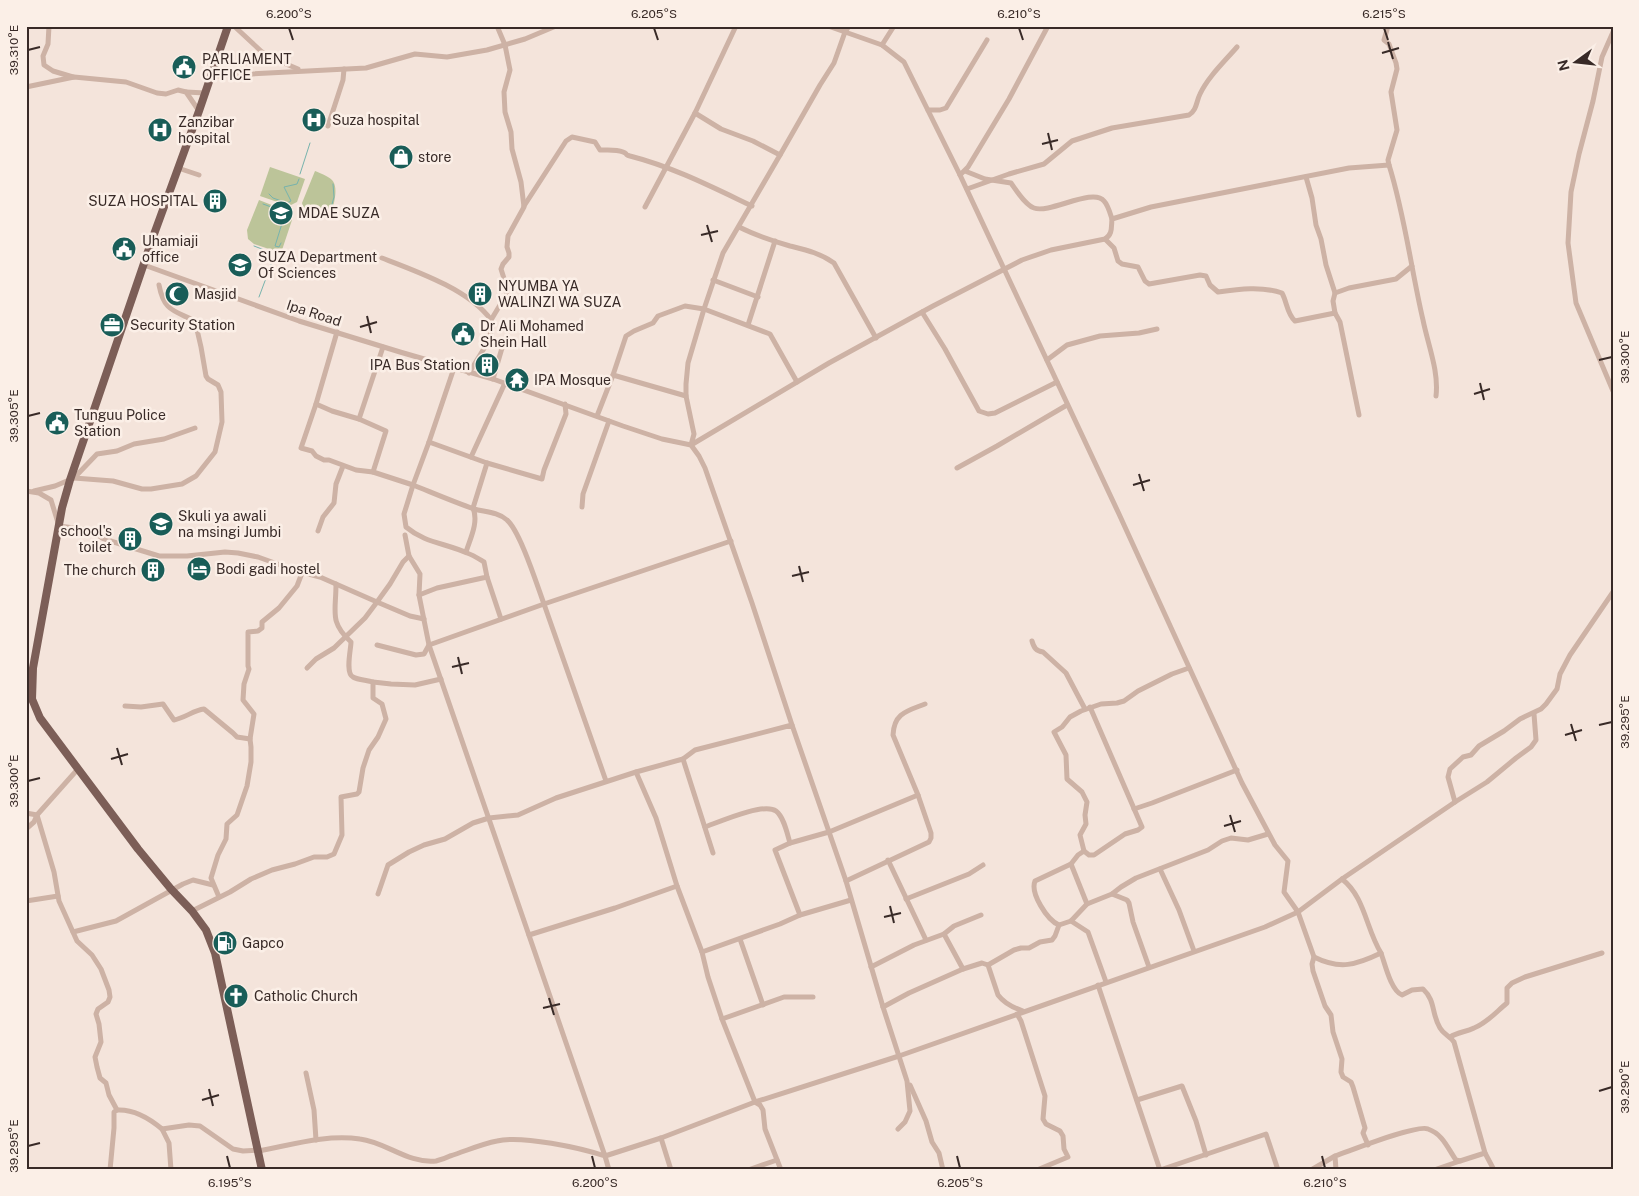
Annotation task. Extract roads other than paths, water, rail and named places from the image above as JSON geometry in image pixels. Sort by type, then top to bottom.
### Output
[{"type":"main road","points":[[228,26],[144,265],[72,479],[59,526],[33,668],[32,687],[34,708],[40,718],[138,849],[206,930],[215,953],[262,1170]]},
{"type":"street","points":[[49,26],[48,44],[43,56],[44,65],[53,71],[74,77],[126,82],[156,93],[166,94],[178,90],[206,93]]},
{"type":"street","points":[[234,26],[262,52],[300,70]]},
{"type":"street","points":[[497,26],[506,45],[510,70],[504,92],[505,112],[511,132],[512,149],[521,182],[524,207]]},
{"type":"street","points":[[211,76],[366,68],[415,54],[447,57],[506,45],[556,26]]},
{"type":"street","points":[[645,207],[695,113],[736,26]]},
{"type":"street","points":[[828,26],[882,45],[904,62],[962,173],[1242,783],[1268,834],[1288,861],[1284,892],[1298,912],[1314,956],[1312,971],[1325,1006],[1331,1015],[1333,1032],[1342,1059],[1343,1077],[1353,1087],[1365,1128],[1363,1133],[1368,1145]]},
{"type":"street","points":[[691,445],[694,434],[686,396],[688,363],[713,280],[724,253],[834,63],[849,26]]},
{"type":"street","points":[[882,45],[894,26]]},
{"type":"street","points":[[962,173],[1008,99],[1048,26]]},
{"type":"street","points":[[1388,26],[1384,40],[1389,44],[1397,69],[1392,92],[1397,130],[1388,160],[1397,194],[1422,320],[1436,375],[1436,396]]},
{"type":"street","points":[[1613,32],[1602,57],[1579,154],[1571,192],[1568,243],[1576,303],[1613,391]]},
{"type":"street","points":[[928,110],[946,108],[987,40]]},
{"type":"street","points":[[968,188],[1044,164],[1072,141],[1112,128],[1189,115],[1194,112],[1207,82],[1237,47]]},
{"type":"street","points":[[328,126],[343,80],[344,69]]},
{"type":"street","points":[[26,87],[74,77]]},
{"type":"street","points":[[186,92],[199,111]]},
{"type":"street","points":[[695,113],[721,129],[780,155]]},
{"type":"street","points":[[469,373],[488,342],[492,320],[500,305],[506,299],[507,288],[501,270],[503,264],[509,258],[508,236],[566,140],[572,137],[595,142],[600,150],[613,150],[666,167],[752,206]]},
{"type":"street","points":[[1112,219],[1151,207],[1348,168],[1389,165]]},
{"type":"street","points":[[178,168],[199,176]]},
{"type":"street","points":[[691,445],[797,382],[922,312],[1035,254],[1105,239],[1110,236],[1112,219],[1104,201],[1098,197],[1036,209],[1032,208],[1018,195],[1011,183],[962,173]]},
{"type":"street","points":[[1306,177],[1312,198],[1316,225],[1335,293],[1336,313],[1340,322],[1359,415]]},
{"type":"street","points":[[738,228],[775,241],[810,250],[834,263],[876,338]]},
{"type":"street","points":[[1105,239],[1114,248],[1118,261],[1122,264],[1138,267],[1149,284],[1200,275],[1206,276],[1210,285],[1218,292],[1241,289],[1274,290],[1282,293],[1290,315],[1295,321],[1336,313]]},
{"type":"street","points":[[748,325],[775,241]]},
{"type":"street","points":[[382,258],[419,272],[456,291],[477,304],[492,320]]},
{"type":"street","name":"Ipa Road","points":[[144,265],[299,321],[493,379],[662,439],[691,445]]},
{"type":"street","points":[[1335,293],[1349,288],[1396,279],[1412,266]]},
{"type":"street","points":[[713,280],[758,297]]},
{"type":"street","points":[[72,479],[113,481],[142,489],[182,484],[196,476],[215,452],[222,422],[221,392],[218,385],[206,376],[202,347],[195,321],[169,308],[162,300],[159,285]]},
{"type":"street","points":[[598,416],[626,336],[634,330],[653,323],[658,316],[685,306],[704,309],[770,334],[797,382]]},
{"type":"street","points":[[922,312],[982,413],[995,413],[1057,382]]},
{"type":"street","points":[[1047,360],[1067,345],[1100,336],[1138,333],[1157,329]]},
{"type":"street","points":[[336,332],[316,404],[301,448],[312,451],[320,458],[364,472],[372,472],[413,484],[473,508],[496,514],[507,520],[514,528],[523,548],[606,781]]},
{"type":"street","points":[[493,379],[504,340]]},
{"type":"street","points":[[359,419],[383,347]]},
{"type":"street","points":[[454,368],[430,442],[413,484],[404,514],[406,527],[428,540],[466,552],[484,562],[501,620]]},
{"type":"street","points":[[613,375],[686,396]]},
{"type":"street","points":[[471,457],[505,383]]},
{"type":"street","points":[[316,404],[332,412],[359,419],[386,431],[372,472]]},
{"type":"street","points":[[430,442],[487,463],[542,479],[566,414],[565,404]]},
{"type":"street","points":[[957,468],[1067,405]]},
{"type":"street","points":[[582,507],[583,494],[609,421]]},
{"type":"street","points":[[26,491],[55,486],[72,479],[98,454],[117,451],[134,444],[164,439],[195,428]]},
{"type":"street","points":[[691,445],[705,468],[731,541],[846,880],[883,1007],[907,1080],[926,1121],[932,1142],[939,1153],[943,1170]]},
{"type":"street","points":[[466,552],[475,521],[476,514],[473,508],[487,463]]},
{"type":"street","points":[[318,531],[323,516],[334,503],[336,484],[343,466]]},
{"type":"street","points":[[26,491],[39,493],[51,500],[59,526],[89,530],[104,539],[159,556],[238,553],[258,556],[302,573],[320,577],[410,616],[424,618]]},
{"type":"street","points":[[405,535],[409,556],[416,564],[420,574],[419,595],[429,645],[606,1156],[609,1170]]},
{"type":"street","points":[[377,646],[420,655],[424,654],[429,645],[731,541]]},
{"type":"street","points":[[307,668],[316,659],[334,648],[365,618],[390,584],[399,567],[409,556]]},
{"type":"street","points":[[219,898],[211,878],[218,855],[226,839],[227,824],[237,815],[247,786],[251,762],[252,747],[250,739],[254,714],[243,696],[244,684],[249,673],[248,632],[258,631],[262,628],[262,622],[279,608],[297,586],[302,573]]},
{"type":"street","points":[[419,595],[437,588],[487,577]]},
{"type":"street","points":[[336,584],[335,619],[338,629],[351,642],[349,654],[350,674],[353,677],[373,682],[415,685],[441,679]]},
{"type":"street","points":[[1455,802],[1448,777],[1450,770],[1463,757],[1471,755],[1479,746],[1520,719],[1541,710],[1552,698],[1557,689],[1560,674],[1570,655],[1613,592]]},
{"type":"street","points":[[1032,641],[1033,647],[1043,652],[1066,673],[1088,708],[1142,827],[1125,834],[1094,855],[1090,855],[1084,851],[1080,835],[1086,824],[1087,802],[1082,792],[1067,779],[1066,755],[1054,732],[1062,727],[1072,715],[1088,708],[1101,704],[1124,701],[1138,691],[1172,674],[1189,668]]},
{"type":"street","points":[[192,911],[272,870],[314,857],[327,857],[334,854],[342,835],[341,797],[359,792],[363,768],[369,750],[378,737],[386,719],[382,704],[373,698],[373,682]]},
{"type":"street","points":[[26,703],[34,708]]},
{"type":"street","points":[[125,706],[141,707],[163,704],[174,720],[204,709],[237,737],[250,739]]},
{"type":"street","points":[[846,880],[929,842],[931,838],[918,795],[893,735],[894,725],[901,714],[924,704]]},
{"type":"street","points":[[162,1129],[189,1125],[200,1126],[233,1149],[243,1151],[258,1151],[316,1140],[360,1139],[387,1147],[416,1160],[436,1161],[478,1145],[508,1138],[559,1145],[606,1156],[661,1138],[755,1102],[899,1056],[1265,926],[1298,912],[1455,802],[1487,782],[1531,747],[1536,740],[1534,714]]},
{"type":"street","points":[[378,894],[388,865],[409,852],[445,838],[462,828],[489,818],[518,815],[556,798],[606,781],[683,759],[695,750],[792,725]]},
{"type":"street","points":[[683,759],[714,853]]},
{"type":"street","points":[[26,829],[78,770]]},
{"type":"street","points":[[1134,809],[1152,804],[1237,770]]},
{"type":"street","points":[[636,772],[656,818],[677,886],[702,952],[708,977],[722,1018],[755,1102],[763,1110],[765,1128],[781,1170]]},
{"type":"street","points":[[800,915],[775,850],[790,843],[829,832],[918,795]]},
{"type":"street","points":[[705,827],[746,813],[770,808],[780,816],[790,843]]},
{"type":"street","points":[[26,813],[37,815]]},
{"type":"street","points":[[37,815],[54,872],[58,896],[77,941],[92,955],[101,969],[109,990],[110,997],[108,1002],[96,1014],[101,1042],[96,1057],[100,1078],[106,1083],[117,1110]]},
{"type":"street","points":[[1084,851],[1071,864],[1034,883],[1033,888],[1045,912],[1050,919],[1059,924],[1072,921],[1087,904],[1112,894],[1136,878],[1208,850],[1222,841],[1231,838],[1248,840],[1268,834]]},
{"type":"street","points":[[888,860],[926,940]]},
{"type":"street","points":[[1071,864],[1087,904]]},
{"type":"street","points":[[906,899],[968,874],[983,865]]},
{"type":"street","points":[[1160,869],[1179,910],[1194,951]]},
{"type":"street","points":[[73,932],[116,921],[172,889],[193,880],[213,885]]},
{"type":"street","points":[[1342,880],[1351,886],[1358,898],[1390,980],[1398,994],[1402,995],[1412,990],[1423,989],[1431,996],[1435,1018],[1440,1029],[1454,1042],[1485,1153],[1494,1170]]},
{"type":"street","points":[[529,935],[677,886]]},
{"type":"street","points":[[1112,894],[1127,900],[1129,904],[1148,968]]},
{"type":"street","points":[[26,901],[58,896]]},
{"type":"street","points":[[702,952],[800,915],[851,900]]},
{"type":"street","points":[[871,967],[926,940],[944,934],[954,926],[981,915]]},
{"type":"street","points":[[1072,921],[1088,932],[1106,982]]},
{"type":"street","points":[[883,1007],[963,969],[982,963],[988,965],[1014,950],[1029,948],[1040,942],[1052,940],[1059,924]]},
{"type":"street","points":[[944,934],[963,969]]},
{"type":"street","points":[[740,939],[763,1005]]},
{"type":"street","points":[[1450,1037],[1473,1029],[1488,1020],[1507,1002],[1507,988],[1512,983],[1602,952]]},
{"type":"street","points":[[1314,956],[1325,963],[1342,966],[1361,962],[1381,953]]},
{"type":"street","points":[[988,965],[1001,999],[1014,1008],[1023,1011]]},
{"type":"street","points":[[1098,984],[1160,1170],[1266,1134],[1278,1170]]},
{"type":"street","points":[[722,1018],[784,997],[813,997]]},
{"type":"street","points":[[1017,1014],[1021,1021],[1045,1096],[1043,1120],[1046,1124],[1053,1126],[1063,1136],[1064,1148],[1068,1157],[1037,1170]]},
{"type":"street","points":[[306,1073],[315,1116],[316,1140]]},
{"type":"street","points":[[898,1129],[905,1122],[910,1111],[907,1080]]},
{"type":"street","points":[[1137,1100],[1182,1086],[1206,1154]]},
{"type":"street","points":[[117,1110],[133,1112],[143,1116],[162,1129],[169,1143],[171,1170]]},
{"type":"street","points":[[110,1170],[114,1112],[117,1110]]},
{"type":"street","points":[[1311,1170],[1335,1156],[1404,1132],[1422,1128],[1428,1128],[1448,1145],[1456,1160],[1460,1161]]},
{"type":"street","points":[[661,1138],[671,1170]]},
{"type":"street","points":[[1434,1170],[1485,1153]]},
{"type":"street","points":[[1335,1156],[1336,1170]]},
{"type":"street","points":[[748,1170],[778,1160]]},
{"type":"waterway","points":[[300,174],[310,143]]},
{"type":"waterway","points":[[269,194],[273,198],[287,203],[291,201],[284,187],[297,184],[299,179]]},
{"type":"waterway","points":[[309,209],[329,215],[334,197],[333,184]]},
{"type":"waterway","points":[[263,204],[282,211],[284,217],[275,246],[279,247],[281,243]]},
{"type":"waterway","points":[[254,246],[275,254],[259,297]]},
{"type":"place","name":"PARLIAMENT OFFICE","points":[[184,67]]},
{"type":"place","name":"Suza hospital","points":[[314,120]]},
{"type":"place","name":"Zanzibar hospital","points":[[160,130]]},
{"type":"place","name":"store","points":[[401,157]]},
{"type":"place","name":"SUZA HOSPITAL","points":[[215,201]]},
{"type":"place","name":"MDAE SUZA","points":[[281,213]]},
{"type":"place","name":"Uhamiaji office","points":[[124,249]]},
{"type":"place","name":"SUZA Department Of Sciences","points":[[240,265]]},
{"type":"place","name":"Masjid","points":[[177,294]]},
{"type":"place","name":"NYUMBA YA WALINZI WA SUZA","points":[[480,294]]},
{"type":"place","name":"Security Station","points":[[112,325]]},
{"type":"place","name":"Dr Ali Mohamed Shein Hall","points":[[463,334]]},
{"type":"place","name":"IPA Bus Station","points":[[487,365]]},
{"type":"place","name":"IPA Mosque","points":[[517,380]]},
{"type":"place","name":"Tunguu Police Station","points":[[57,423]]},
{"type":"place","name":"Skuli ya awali na msingi Jumbi","points":[[161,524]]},
{"type":"place","name":"school's toilet","points":[[130,539]]},
{"type":"place","name":"Bodi gadi hostel","points":[[199,569]]},
{"type":"place","name":"The church","points":[[153,570]]},
{"type":"place","name":"Gapco","points":[[225,943]]},
{"type":"place","name":"Catholic Church","points":[[236,996]]}]
